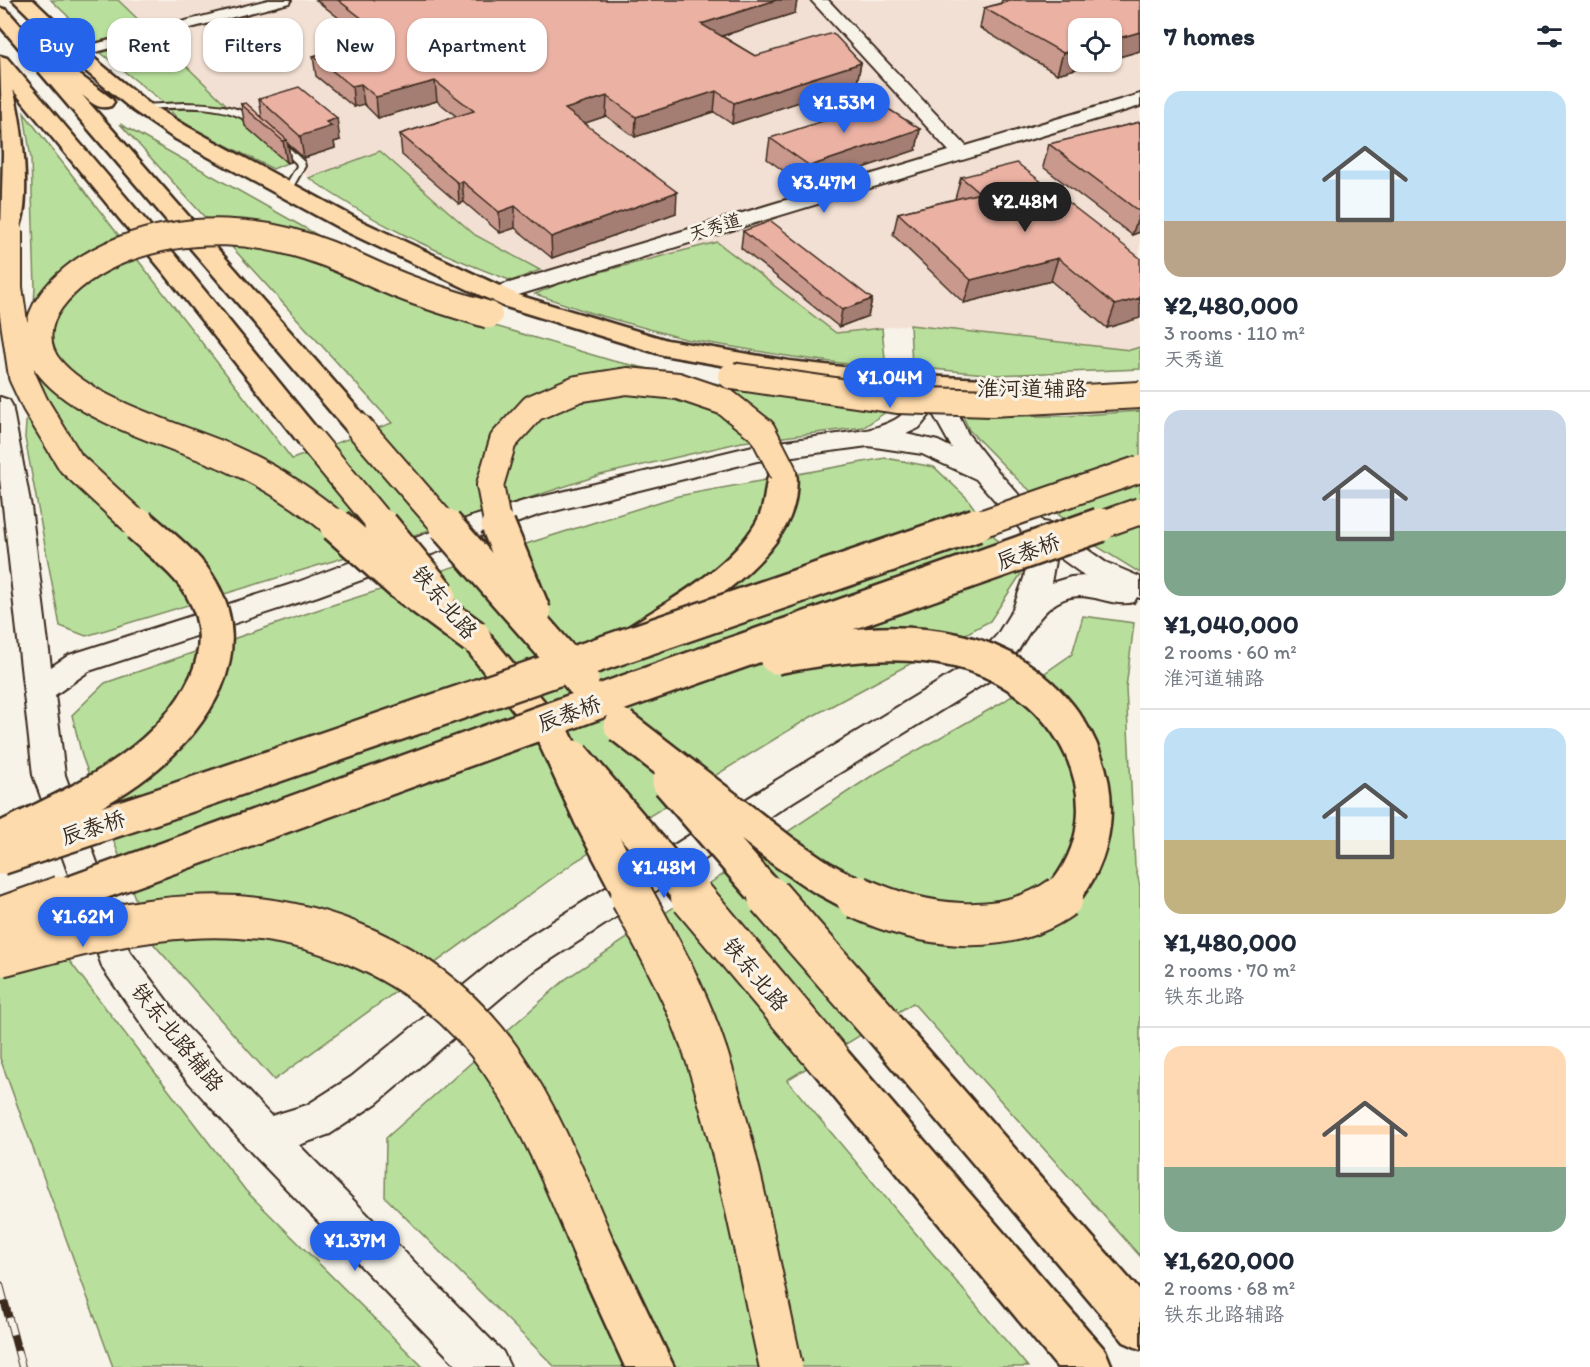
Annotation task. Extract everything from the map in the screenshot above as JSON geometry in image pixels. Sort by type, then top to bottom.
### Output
[{"type":"main road","points":[[22,0],[40,18]]},
{"type":"main road","points":[[0,14],[18,35]]},
{"type":"main road","name":"铁东北路","points":[[0,62],[174,269],[555,739],[604,791],[1088,1367]]},
{"type":"main road","points":[[95,69],[141,107],[180,132],[364,231],[493,304]]},
{"type":"main road","points":[[51,72],[254,303],[358,426],[544,637],[1140,1326]]},
{"type":"main road","points":[[62,72],[151,134],[361,251],[620,354],[732,376],[897,400],[991,403],[1140,395]]},
{"type":"main road","points":[[0,82],[8,105],[14,139],[15,176],[9,227],[9,288],[22,376],[35,405],[71,463],[134,522],[158,541],[196,580],[209,605],[218,638],[213,667],[201,693],[184,720],[160,747],[126,772],[0,840]]},
{"type":"main road","points":[[474,637],[404,585],[309,503],[289,489],[231,459],[131,419],[59,377],[43,358],[39,349],[38,330],[39,320],[51,300],[86,267],[136,244],[207,231],[249,234],[299,244],[436,299],[493,304]]},
{"type":"main road","name":"淮河道辅路","points":[[493,304],[571,320],[663,347],[789,369],[931,385],[1053,390],[1140,386]]},
{"type":"main road","points":[[544,637],[493,514],[490,484],[494,458],[500,445],[525,415],[550,399],[567,393],[621,382],[642,381],[682,386],[722,401],[758,425],[776,451],[783,472],[781,494],[771,522],[750,555],[702,592],[622,647]]},
{"type":"main road","name":"辰泰桥","points":[[0,858],[1140,469]]},
{"type":"main road","name":"辰泰桥","points":[[0,919],[631,690],[1140,511]]},
{"type":"main road","points":[[621,726],[798,862],[848,892],[893,909],[935,921],[983,924],[1022,917],[1057,902],[1083,881],[1100,855],[1109,833],[1114,800],[1112,781],[1101,751],[1078,718],[1040,685],[996,661],[922,644],[891,642],[846,645],[807,650],[631,690]]},
{"type":"main road","points":[[555,739],[590,816],[670,968],[706,1055],[727,1126],[781,1367]]},
{"type":"main road","points":[[0,955],[67,937],[192,916],[247,918],[299,927],[345,940],[391,961],[450,1002],[465,1016],[517,1085],[650,1367]]},
{"type":"street","points":[[95,48],[284,0]]},
{"type":"street","points":[[819,0],[960,152]]},
{"type":"street","name":"天秀道","points":[[493,304],[960,152],[1140,100]]},
{"type":"street","points":[[39,691],[80,663],[308,589],[481,524],[533,507],[757,453],[868,438],[902,427],[916,417],[924,405],[931,385]]},
{"type":"street","points":[[931,385],[939,398],[948,425],[985,473],[1032,525],[1095,569],[1140,588]]},
{"type":"street","name":"铁东北路辅路","points":[[0,405],[18,507],[49,775],[115,958],[172,1037],[264,1137],[488,1367]]},
{"type":"street","points":[[868,438],[929,447],[985,473]]},
{"type":"street","points":[[264,1137],[316,1121],[364,1090],[518,962],[783,792],[984,669],[1007,642],[1028,611],[1038,579],[1041,554],[1039,539],[1032,525]]},
{"type":"street","points":[[1028,611],[1055,592],[1070,587],[1113,591],[1140,600]]},
{"type":"lane","points":[[141,107],[224,108],[250,117],[300,162],[301,166],[287,190]]},
{"type":"shaded area","points":[[120,0],[1140,0],[1140,347],[1130,350],[910,325],[836,333],[717,242],[565,281],[475,235],[380,151],[309,178],[190,72],[191,18],[137,18]]},
{"type":"green space","points":[[51,0],[118,0],[137,18],[107,18],[107,39],[95,42],[95,18],[70,18]]},
{"type":"green space","points":[[191,71],[287,163],[273,169],[180,122],[163,102],[125,72]]},
{"type":"green space","points":[[24,113],[292,459],[392,423],[120,124],[328,241],[441,310],[613,361],[713,383],[810,401],[863,407],[893,407],[864,427],[742,442],[600,475],[346,557],[86,636],[60,626],[25,438],[35,288],[31,159]]},
{"type":"green space","points":[[380,151],[475,235],[540,270],[512,281],[485,271],[382,223],[309,178]]},
{"type":"green space","points":[[717,242],[836,333],[882,328],[886,369],[793,357],[685,339],[591,313],[535,294],[565,281]]},
{"type":"green space","points":[[910,325],[1130,350],[1140,347],[1140,369],[996,375],[912,367]]},
{"type":"green space","points":[[1140,411],[1140,573],[1093,544],[1019,481],[969,430],[963,416],[1068,416]]},
{"type":"green space","points":[[885,458],[934,467],[967,498],[1021,574],[990,621],[809,718],[576,861],[274,1080],[151,941],[82,756],[72,715],[105,683],[320,609],[678,496]]},
{"type":"green space","points":[[1083,616],[1134,623],[1126,688],[1135,866],[1140,886],[1140,1256],[913,1003],[787,1080],[1028,1367],[555,1367],[385,1197],[386,1138],[567,978],[870,777],[1003,702],[1072,654]]},
{"type":"green space","points":[[61,950],[246,1191],[423,1367],[113,1367],[0,1058],[0,970]]},
{"type":"building","points":[[338,0],[776,0],[701,24],[755,56],[833,33],[861,63],[734,103],[716,91],[636,117],[607,96],[565,109],[677,192],[551,237],[515,206],[499,212],[462,181],[458,183],[400,134],[474,111],[435,81],[376,97],[361,84],[352,86],[334,72],[395,72],[395,18],[362,18]]},
{"type":"building","points":[[1014,0],[1140,0],[1140,32],[1122,37],[1122,18],[1068,18],[1068,52],[1063,53],[984,8]]},
{"type":"building","points":[[299,87],[337,118],[326,122],[332,126],[300,136],[259,99]]},
{"type":"building","points":[[246,103],[287,140],[283,141],[241,104]]},
{"type":"building","points":[[879,103],[920,129],[810,166],[770,138]]},
{"type":"building","points":[[1140,122],[1140,212],[1049,144]]},
{"type":"building","points":[[1017,163],[1140,258],[1140,298],[1115,305],[1058,258],[971,280],[898,213],[980,193],[961,177]]},
{"type":"building","points":[[771,221],[872,299],[842,310],[743,231]]},
{"type":"railway","points":[[0,1285],[22,1367]]}]
